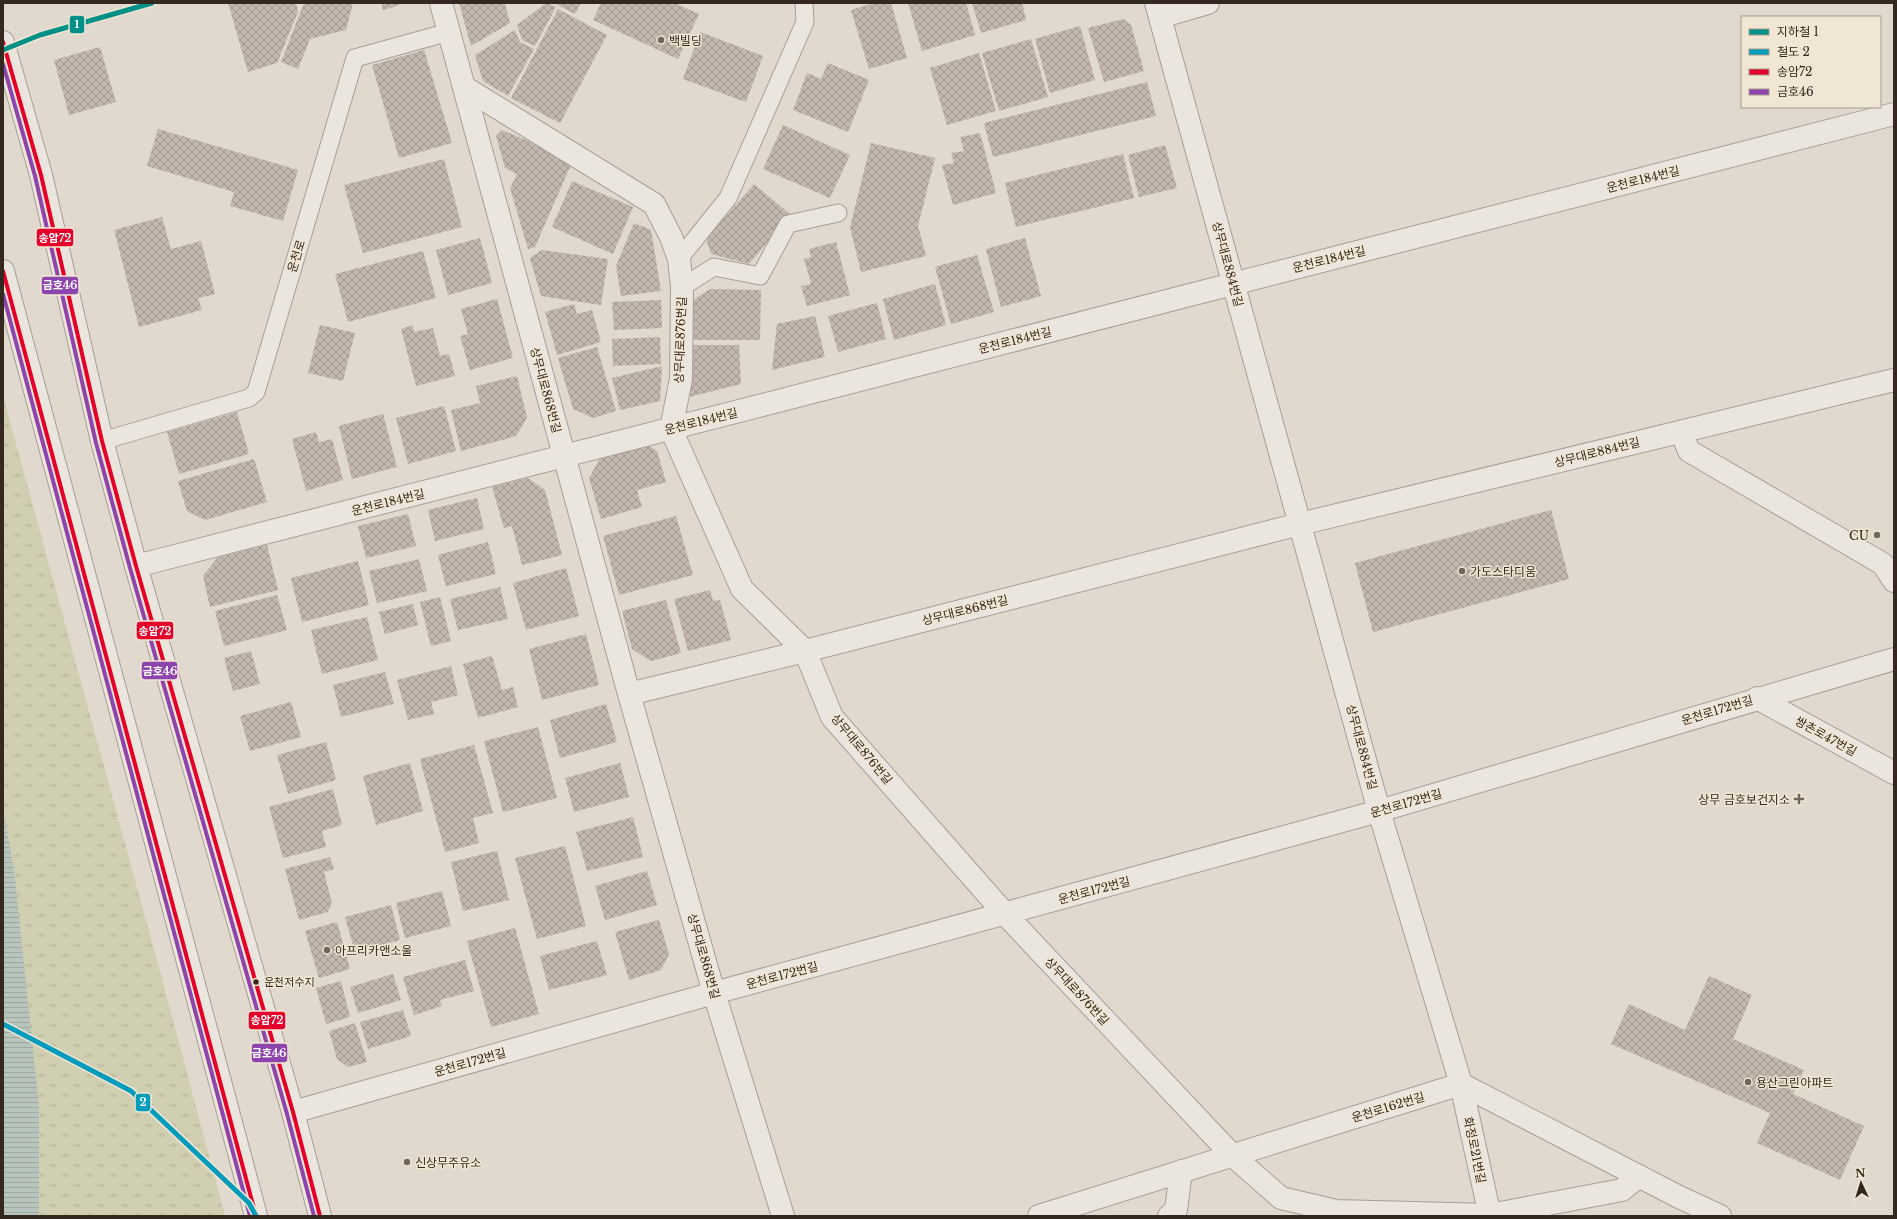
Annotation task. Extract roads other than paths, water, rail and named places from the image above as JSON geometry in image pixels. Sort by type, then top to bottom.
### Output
[{"type":"street","name":"상무대로868번길","points":[[441,3],[629,694],[714,993],[783,1216]]},
{"type":"street","points":[[1158,10],[1208,3]]},
{"type":"street","name":"상무대로884번길","points":[[1158,10],[1379,811],[1461,1084]]},
{"type":"street","points":[[3,42],[41,175],[102,441],[136,566],[293,1112],[320,1216]]},
{"type":"street","points":[[464,87],[654,204],[671,237],[679,259]]},
{"type":"street","name":"운천로184번길","points":[[136,566],[1894,114]]},
{"type":"street","name":"상무대로876번길","points":[[679,259],[682,287],[681,379],[670,429],[742,589],[805,651],[832,718],[1005,914],[1232,1155]]},
{"type":"street","points":[[3,271],[256,1216]]},
{"type":"street","name":"상무대로884번길","points":[[1300,524],[1894,380]]},
{"type":"street","points":[[1681,432],[1689,451],[1883,564],[1894,581]]},
{"type":"street","name":"상무대로868번길","points":[[629,694],[805,651],[1300,524]]},
{"type":"street","name":"운천로172번길","points":[[293,1112],[714,993],[1379,811],[1757,698],[1894,659]]},
{"type":"street","name":"쌍촌로47번길","points":[[1757,698],[1894,773]]},
{"type":"street","points":[[1461,1084],[1720,1216]]},
{"type":"street","name":"운천로162번길","points":[[1039,1216],[1461,1084]]},
{"type":"street","name":"화정로21번길","points":[[1461,1084],[1490,1216]]},
{"type":"street","points":[[1232,1155],[1281,1198],[1336,1211],[1490,1216],[1622,1190],[1639,1176]]},
{"type":"street","points":[[1169,1216],[1176,1210],[1181,1171]]},
{"type":"lane","points":[[679,259],[728,198],[805,22],[804,3]]},
{"type":"lane","name":"운천로","points":[[102,441],[249,398],[256,392],[355,58],[449,32]]},
{"type":"lane","points":[[682,287],[714,267],[760,276],[788,224],[838,213]]},
{"type":"metro line","name":"1","points":[[3,50],[40,35],[152,3]]},
{"type":"rail line","name":"2","points":[[3,1024],[131,1091],[249,1203],[256,1216]]},
{"type":"place","name":"백빌딩","points":[[661,40]]},
{"type":"place","name":"CU","points":[[1877,535]]},
{"type":"place","name":"가도스타디움","points":[[1462,571]]},
{"type":"place","name":"상무 금호보건지소","points":[[1799,799]]},
{"type":"place","name":"아프리카앤소울","points":[[327,950]]},
{"type":"place","name":"운천저수지","points":[[256,982]]},
{"type":"place","name":"용산그린아파트","points":[[1748,1082]]},
{"type":"place","name":"신상무주유소","points":[[407,1162]]}]
